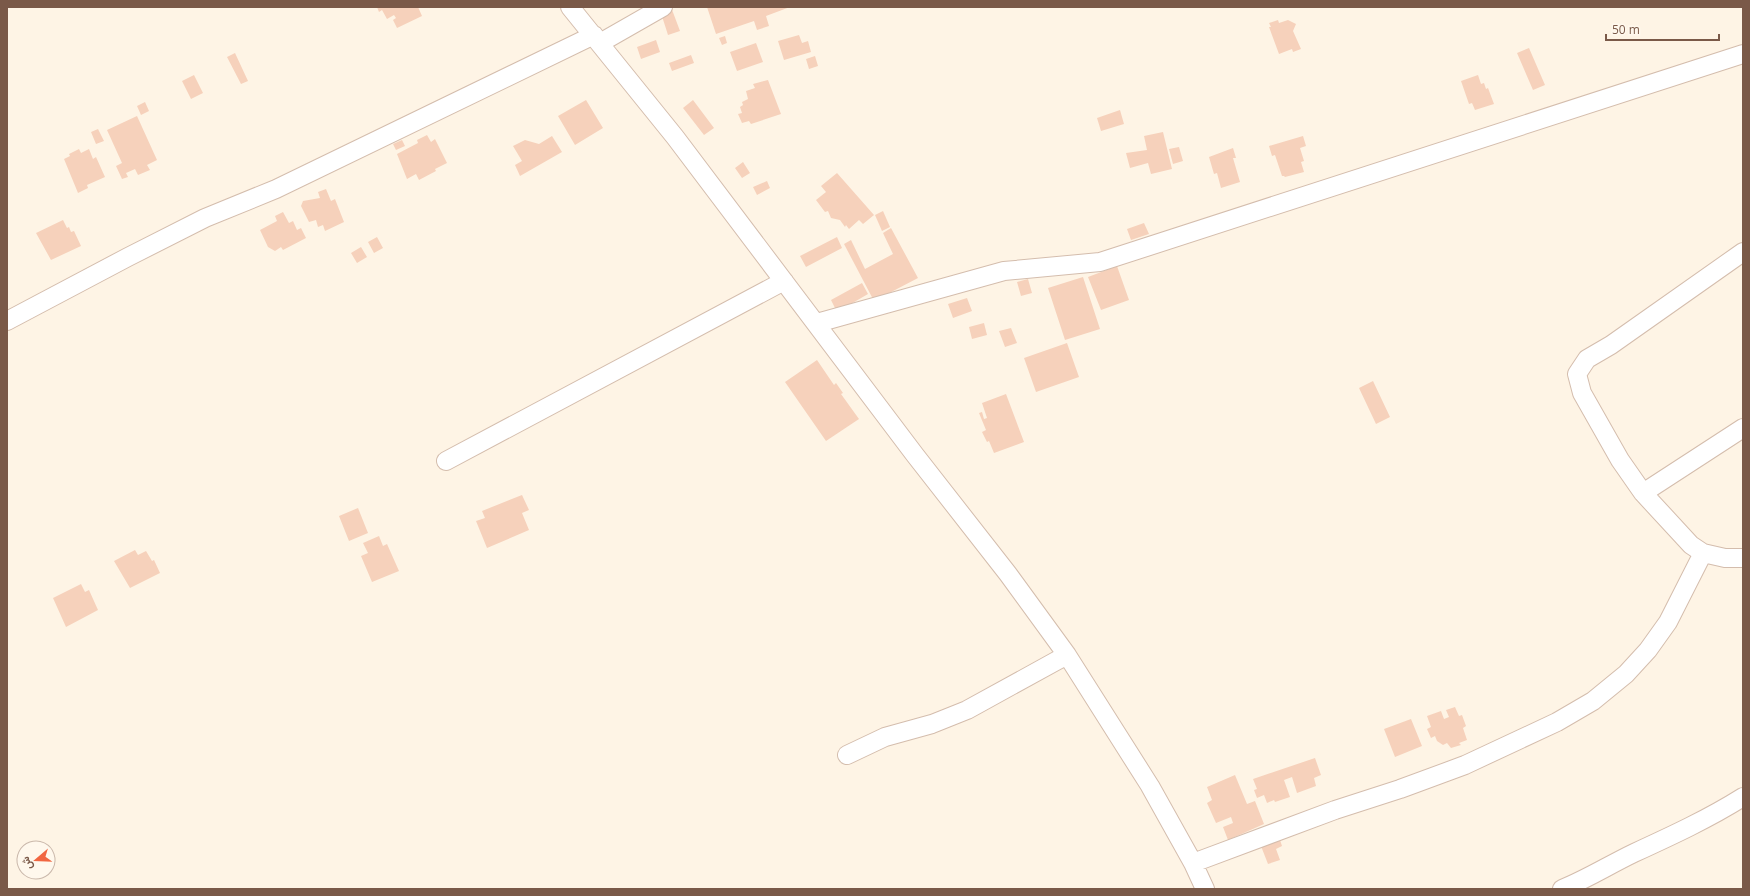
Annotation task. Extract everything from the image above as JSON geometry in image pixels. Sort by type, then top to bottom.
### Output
[{"type":"street","points":[[570,7],[675,137],[817,323],[915,455],[1008,574],[1067,655],[1150,786],[1193,863],[1205,889]]},
{"type":"street","points":[[7,321],[128,256],[198,222],[276,189],[663,7]]},
{"type":"street","points":[[817,323],[1004,271],[1100,262],[1743,54]]},
{"type":"street","points":[[1743,252],[1611,345],[1588,359],[1577,374],[1582,393],[1620,460],[1643,492],[1691,544],[1703,553],[1725,558],[1743,558]]},
{"type":"street","points":[[446,461],[784,281]]},
{"type":"street","points":[[1643,492],[1743,428]]},
{"type":"street","points":[[1193,863],[1335,810],[1400,789],[1465,765],[1557,722],[1593,701],[1626,674],[1648,650],[1668,622],[1703,553]]},
{"type":"street","points":[[847,754],[885,737],[932,724],[967,710],[1067,655]]},
{"type":"street","points":[[1562,889],[1580,882],[1632,854],[1683,831],[1716,814],[1743,797]]},
{"type":"building","points":[[377,7],[418,7],[422,16],[397,28],[393,20],[396,18],[394,15],[387,19],[382,10],[379,12]]},
{"type":"building","points":[[671,7],[680,31],[668,35],[660,10]]},
{"type":"building","points":[[707,7],[790,7],[766,16],[769,26],[757,30],[754,21],[716,34]]},
{"type":"building","points":[[1278,20],[1279,23],[1288,20],[1296,24],[1293,31],[1301,49],[1293,52],[1292,49],[1279,54],[1269,27],[1271,27],[1269,23]]},
{"type":"building","points":[[799,35],[802,43],[808,41],[811,52],[784,60],[778,41]]},
{"type":"building","points":[[725,36],[727,43],[722,45],[719,38]]},
{"type":"building","points":[[656,40],[660,52],[641,59],[637,47]]},
{"type":"building","points":[[756,43],[763,62],[737,71],[730,52]]},
{"type":"building","points":[[1529,48],[1545,85],[1533,90],[1517,53]]},
{"type":"building","points":[[235,53],[248,81],[241,84],[227,57]]},
{"type":"building","points":[[691,55],[694,63],[672,71],[669,63]]},
{"type":"building","points":[[815,56],[818,66],[809,69],[806,59]]},
{"type":"building","points":[[194,75],[203,93],[191,99],[182,81]]},
{"type":"building","points":[[1478,75],[1481,84],[1484,83],[1486,89],[1488,88],[1494,104],[1475,110],[1472,103],[1469,104],[1461,81]]},
{"type":"building","points":[[768,80],[781,114],[751,124],[749,121],[742,123],[738,114],[742,113],[740,107],[743,105],[742,102],[748,99],[746,91],[755,88],[753,84]]},
{"type":"building","points":[[586,100],[603,128],[575,145],[558,116]]},
{"type":"building","points":[[693,100],[714,128],[704,135],[683,108]]},
{"type":"building","points":[[145,102],[149,111],[141,115],[137,106]]},
{"type":"building","points":[[1120,110],[1124,124],[1101,131],[1097,118]]},
{"type":"building","points":[[137,116],[157,160],[147,165],[150,170],[138,175],[135,169],[126,173],[128,177],[122,179],[116,166],[122,163],[107,130]]},
{"type":"building","points":[[98,129],[104,141],[96,144],[91,132]]},
{"type":"building","points":[[1163,132],[1172,169],[1151,174],[1148,163],[1130,168],[1126,153],[1147,150],[1144,136]]},
{"type":"building","points":[[427,135],[431,142],[435,139],[447,163],[419,180],[416,174],[407,179],[397,154],[418,143],[417,140]]},
{"type":"building","points":[[552,136],[562,152],[520,176],[515,165],[522,161],[513,146],[525,140],[539,144]]},
{"type":"building","points":[[1303,136],[1306,146],[1300,148],[1304,161],[1301,162],[1304,172],[1285,177],[1282,176],[1275,155],[1272,156],[1269,146]]},
{"type":"building","points":[[402,140],[405,146],[396,150],[393,144]]},
{"type":"building","points":[[1179,147],[1183,161],[1173,164],[1169,149]]},
{"type":"building","points":[[1233,148],[1236,158],[1233,158],[1240,182],[1221,188],[1217,173],[1214,174],[1209,157]]},
{"type":"building","points":[[79,149],[81,153],[89,149],[93,159],[96,157],[105,177],[87,185],[88,188],[78,193],[64,159],[70,156],[69,154]]},
{"type":"building","points":[[743,162],[750,173],[742,178],[735,168]]},
{"type":"building","points":[[837,173],[874,215],[863,224],[859,220],[849,229],[846,225],[845,227],[840,220],[831,218],[828,211],[825,212],[816,200],[826,192],[821,186]]},
{"type":"building","points":[[767,181],[770,188],[757,195],[753,187]]},
{"type":"building","points":[[326,189],[331,201],[335,199],[344,222],[325,231],[323,225],[318,227],[316,220],[309,222],[301,206],[303,201],[320,198],[318,192]]},
{"type":"building","points":[[883,211],[890,227],[882,231],[875,215]]},
{"type":"building","points":[[283,212],[289,223],[293,221],[297,230],[301,228],[306,238],[283,250],[281,247],[275,251],[268,247],[260,230],[277,221],[275,216]]},
{"type":"building","points":[[63,220],[71,232],[74,231],[81,246],[51,260],[36,233]]},
{"type":"building","points":[[1144,223],[1149,234],[1131,240],[1127,229]]},
{"type":"building","points":[[891,228],[918,278],[874,301],[844,244],[851,240],[865,269],[893,254],[883,233]]},
{"type":"building","points":[[377,237],[383,248],[374,253],[368,242]]},
{"type":"building","points":[[837,237],[842,248],[806,267],[800,256]]},
{"type":"building","points":[[361,247],[367,257],[357,263],[351,253]]},
{"type":"building","points":[[1117,266],[1129,300],[1101,310],[1088,277]]},
{"type":"building","points":[[1083,277],[1100,329],[1065,340],[1048,288]]},
{"type":"building","points":[[1028,279],[1032,293],[1021,296],[1017,282]]},
{"type":"building","points":[[862,283],[868,294],[837,312],[831,300]]},
{"type":"building","points":[[967,298],[972,311],[953,318],[948,304]]},
{"type":"building","points":[[984,323],[987,335],[972,339],[969,327]]},
{"type":"building","points":[[1011,328],[1017,343],[1005,347],[999,331]]},
{"type":"building","points":[[1067,343],[1079,377],[1036,392],[1024,358]]},
{"type":"building","points":[[817,360],[834,385],[836,383],[843,393],[841,394],[859,419],[826,441],[785,382]]},
{"type":"building","points":[[1373,381],[1390,417],[1376,424],[1359,388]]},
{"type":"building","points":[[1006,394],[1024,442],[994,453],[989,441],[987,442],[982,432],[986,430],[979,413],[982,412],[984,419],[987,418],[982,403]]},
{"type":"building","points":[[522,495],[529,510],[522,513],[529,530],[487,548],[476,521],[485,518],[482,511]]},
{"type":"building","points":[[358,508],[368,533],[349,541],[339,516]]},
{"type":"building","points":[[379,536],[383,546],[387,544],[399,571],[372,582],[361,556],[368,553],[363,543]]},
{"type":"building","points":[[135,550],[138,555],[146,551],[152,561],[154,560],[160,573],[130,588],[114,561]]},
{"type":"building","points":[[81,584],[85,592],[89,590],[98,610],[66,627],[53,598]]},
{"type":"building","points":[[1455,707],[1459,716],[1462,715],[1466,726],[1463,728],[1467,740],[1459,743],[1461,745],[1451,748],[1447,743],[1443,745],[1437,741],[1435,736],[1431,738],[1427,729],[1431,727],[1427,716],[1441,711],[1444,719],[1449,717],[1446,710]]},
{"type":"building","points":[[1411,719],[1422,746],[1395,757],[1384,729]]},
{"type":"building","points":[[1315,758],[1321,775],[1314,778],[1316,786],[1297,793],[1292,777],[1284,780],[1290,797],[1267,803],[1264,795],[1257,798],[1254,790],[1257,789],[1253,779]]},
{"type":"building","points":[[1235,775],[1247,804],[1255,801],[1264,824],[1228,840],[1223,827],[1233,823],[1231,817],[1216,823],[1207,803],[1212,800],[1207,787]]},
{"type":"building","points":[[1278,834],[1282,846],[1276,849],[1280,860],[1268,864],[1259,841]]}]
